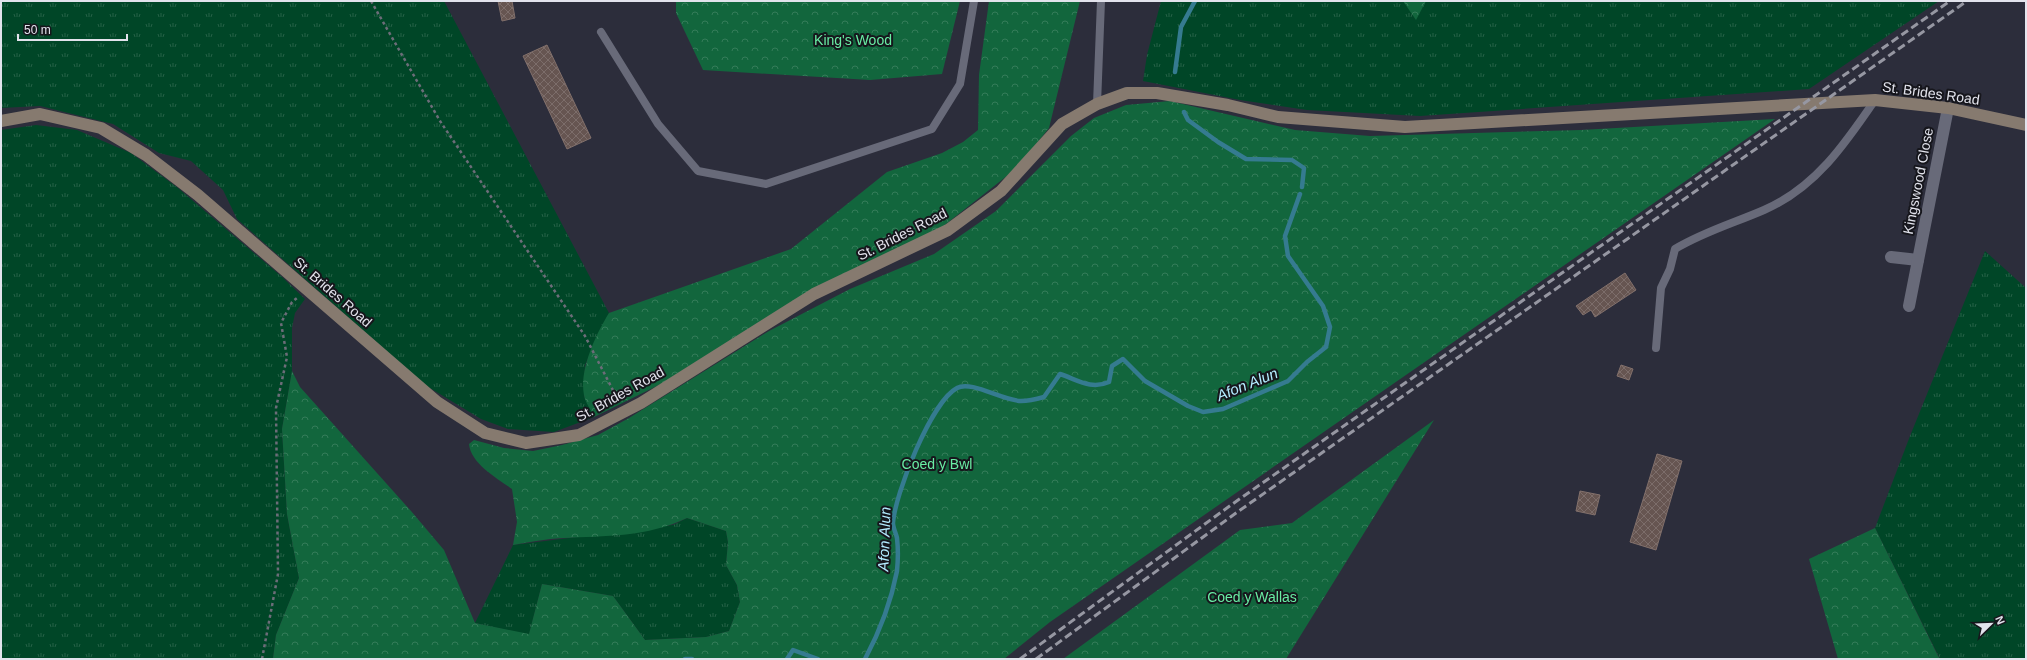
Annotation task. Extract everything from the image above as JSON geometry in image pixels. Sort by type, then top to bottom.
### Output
[{"type":"main road","name":"St. Brides Road","points":[[1,121],[40,114],[101,128],[146,155],[192,191],[437,402],[485,433],[526,443],[579,435],[641,403],[814,294],[948,230],[1001,191],[1062,124],[1097,104],[1128,93],[1157,93],[1228,105],[1278,117],[1405,128],[1875,100],[1948,108],[2026,125]]},
{"type":"street","name":"Kingswood Close","points":[[1909,306],[1948,108]]},
{"type":"street","points":[[1891,257],[1918,260]]},
{"type":"lane","points":[[601,32],[658,124],[698,171],[766,184],[932,130],[960,84],[974,1]]},
{"type":"lane","points":[[1097,104],[1101,1]]},
{"type":"lane","points":[[1656,348],[1661,288],[1670,270],[1675,249],[1695,236],[1766,209],[1812,181],[1852,134],[1875,100]]},
{"type":"path","points":[[372,1],[440,121],[584,336],[624,412]]},
{"type":"path","points":[[262,659],[278,574],[276,408],[287,357],[281,323],[292,302],[307,290]]},
{"type":"green space","points":[[1,1],[444,1],[609,313],[585,365],[584,396],[594,417],[554,432],[508,429],[481,419],[425,385],[237,219],[223,190],[191,161],[159,153],[113,124],[40,106],[1,108]]},
{"type":"green space","name":"King's Wood","points":[[676,1],[960,1],[942,74],[870,80],[703,70],[676,13]]},
{"type":"green space","points":[[989,1],[1080,1],[1049,128],[1017,168],[932,235],[663,383],[594,417],[585,398],[583,385],[584,375],[586,364],[594,342],[609,313],[791,249],[887,172],[942,153],[963,142],[978,130],[979,75]]},
{"type":"green space","points":[[1161,1],[1939,1],[1809,89],[1420,116],[1307,110],[1240,100],[1143,81],[1147,55]]},
{"type":"green space","points":[[1403,1],[1426,1],[1416,20]]},
{"type":"green space","name":"Coed y Bwl","points":[[1170,101],[1295,130],[1370,136],[1581,130],[1775,119],[1050,622],[1004,659],[273,659],[276,635],[299,578],[287,514],[282,429],[292,371],[300,387],[444,550],[475,623],[529,634],[542,584],[613,596],[645,640],[706,637],[729,631],[740,602],[737,585],[726,565],[728,542],[726,531],[687,518],[657,529],[641,532],[610,536],[557,538],[513,545],[517,522],[512,489],[492,475],[474,458],[469,444],[474,440],[504,448],[533,451],[598,435],[629,418],[769,331],[850,289],[934,254],[996,211],[1071,136],[1094,118],[1126,105]]},
{"type":"green space","points":[[36,125],[77,130],[131,153],[178,188],[281,276],[305,299],[295,313],[292,328],[292,371],[282,429],[287,514],[299,578],[276,635],[273,659],[1,659],[1,130]]},
{"type":"green space","points":[[1985,251],[2026,288],[2026,659],[1940,659],[1875,528],[1910,436]]},
{"type":"green space","name":"Coed y Wallas","points":[[1434,420],[1286,659],[1063,659],[1240,530],[1292,523]]},
{"type":"green space","points":[[687,518],[726,531],[728,542],[726,565],[737,585],[740,602],[729,631],[706,637],[645,640],[613,596],[542,584],[529,635],[475,623],[513,545],[673,525]]},
{"type":"green space","points":[[1875,528],[1940,659],[1838,659],[1809,559]]},
{"type":"building","points":[[498,1],[512,1],[515,18],[502,21]]},
{"type":"building","points":[[547,45],[591,138],[567,149],[523,56]]},
{"type":"building","points":[[1625,273],[1636,290],[1595,317],[1591,310],[1583,315],[1576,306]]},
{"type":"building","points":[[1621,365],[1633,369],[1629,380],[1617,376]]},
{"type":"building","points":[[1657,454],[1682,461],[1656,550],[1630,542]]},
{"type":"building","points":[[1580,491],[1600,495],[1595,515],[1576,511]]},
{"type":"waterway","name":"Afon Alun","points":[[1175,72],[1181,27],[1195,1]]},
{"type":"waterway","name":"Afon Alun","points":[[1184,112],[1188,120],[1218,142],[1246,159],[1292,160],[1304,168],[1302,187]]},
{"type":"waterway","name":"Afon Alun","points":[[865,659],[892,594],[898,559],[897,538],[893,523],[895,509],[907,471],[936,411],[947,397],[957,388],[963,386],[970,387],[1014,400],[1030,400],[1044,397],[1060,374],[1090,385],[1109,382],[1112,366],[1123,359],[1145,381],[1188,406],[1203,412],[1223,409],[1288,381],[1307,362],[1326,347],[1330,327],[1323,306],[1288,256],[1285,236],[1300,194]]},
{"type":"waterway","name":"Afon Alun","points":[[787,659],[793,650],[818,659]]},
{"type":"waterway","name":"Afon Alun","points":[[685,659],[692,659]]},
{"type":"railway","points":[[1020,659],[1231,505],[1950,1]]},
{"type":"railway","points":[[1036,659],[1236,513],[1967,1]]}]
